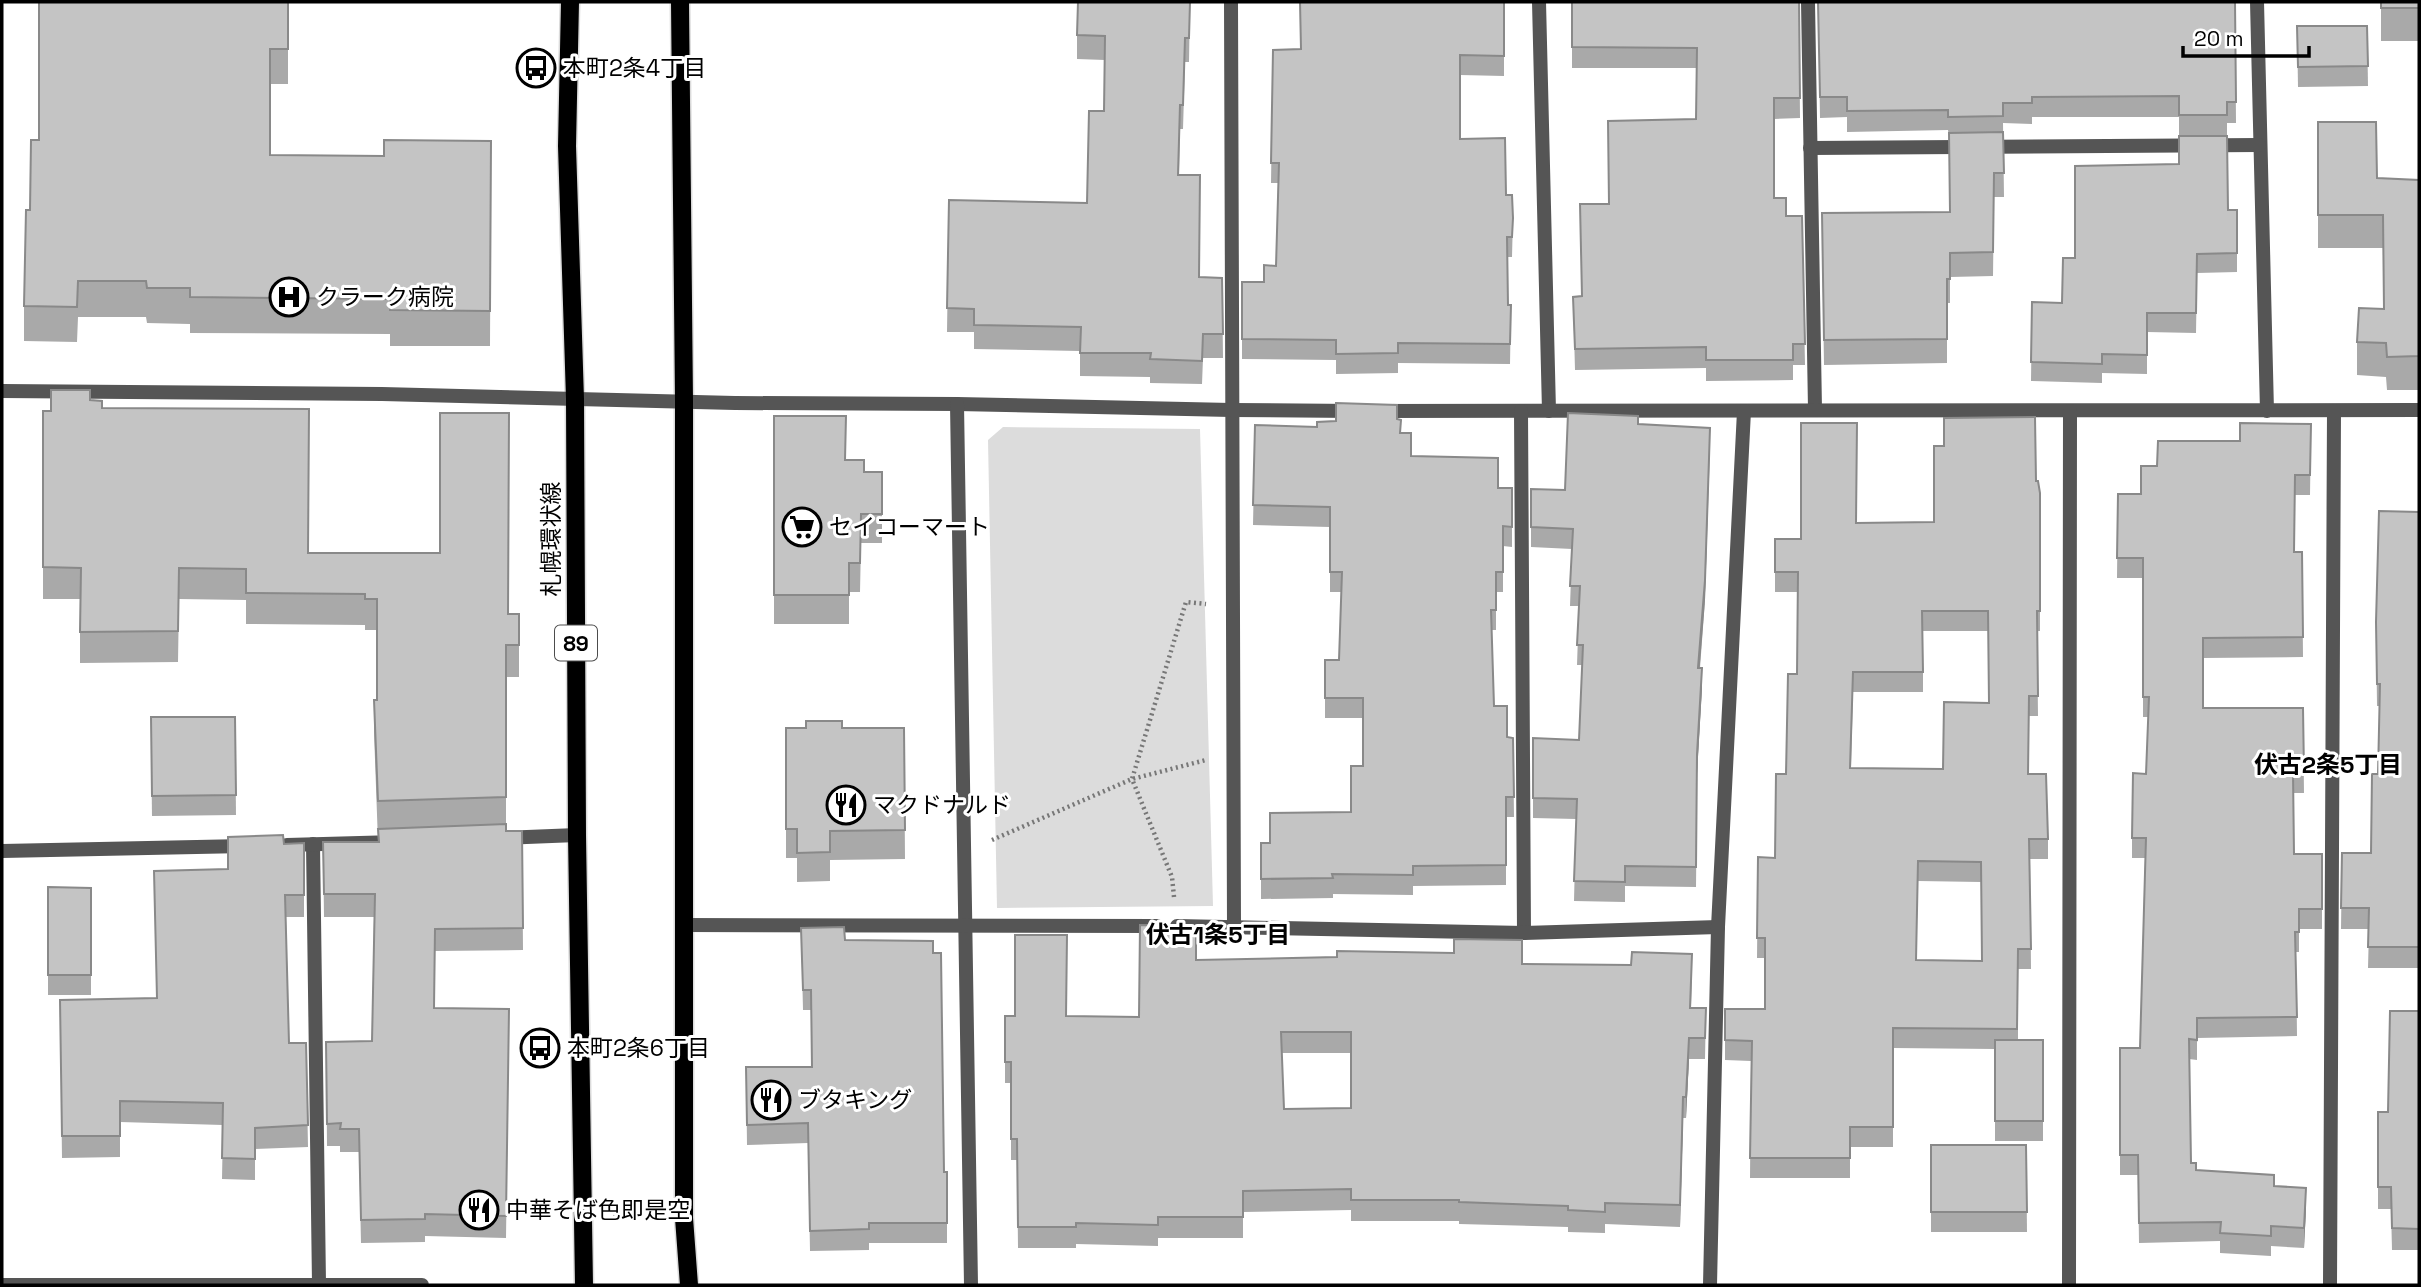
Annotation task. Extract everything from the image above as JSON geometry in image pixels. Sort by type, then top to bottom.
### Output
[{"type":"main road","name":"札幌環状線","points":[[570,2],[567,146],[575,399],[577,835],[584,1285]]},
{"type":"main road","points":[[680,2],[684,401],[684,1218],[689,1285]]},
{"type":"street","points":[[1231,2],[1234,926]]},
{"type":"street","points":[[1539,2],[1549,411]]},
{"type":"street","points":[[1808,2],[1815,409]]},
{"type":"street","points":[[2257,2],[2267,411]]},
{"type":"street","points":[[1810,148],[2259,145]]},
{"type":"street","points":[[2,391],[395,394],[1231,410],[2419,410]]},
{"type":"street","points":[[957,404],[971,1285]]},
{"type":"street","points":[[1521,411],[1524,933]]},
{"type":"street","points":[[1710,1285],[1718,928],[1744,411]]},
{"type":"street","points":[[2069,1285],[2070,411]]},
{"type":"street","points":[[2330,1285],[2334,411]]},
{"type":"street","points":[[489,838],[577,835]]},
{"type":"street","points":[[2,851],[408,841]]},
{"type":"street","points":[[313,844],[319,1284]]},
{"type":"street","points":[[684,925],[1234,926],[1524,933],[1718,928]]},
{"type":"street","points":[[2,1285],[422,1285]]},
{"type":"path","points":[[1177,926],[1172,877],[1132,779],[1186,602],[1232,607]]},
{"type":"path","points":[[988,842],[1132,779],[1233,753]]},
{"type":"path","points":[[611,1217],[634,1217]]},
{"type":"shaded area","points":[[1003,427],[1200,429],[1213,906],[997,908],[988,440]]},
{"type":"building","points":[[39,2],[288,2],[288,49],[270,49],[270,155],[384,156],[384,140],[491,141],[490,311],[390,310],[390,299],[190,297],[190,288],[147,288],[146,281],[78,281],[77,307],[24,306],[31,140],[39,140]]},
{"type":"building","points":[[1078,2],[1190,2],[1189,38],[1185,38],[1183,105],[1180,105],[1178,175],[1200,175],[1199,277],[1222,278],[1223,334],[1203,334],[1202,361],[1150,359],[1151,353],[1080,353],[1081,327],[974,325],[974,309],[947,308],[949,200],[1087,203],[1089,111],[1104,111],[1105,36],[1077,35]]},
{"type":"building","points":[[1300,2],[1504,2],[1504,56],[1460,55],[1460,139],[1505,138],[1506,195],[1512,195],[1513,218],[1512,237],[1507,237],[1510,344],[1398,343],[1398,353],[1336,354],[1336,340],[1242,339],[1242,282],[1264,282],[1264,265],[1276,266],[1279,163],[1271,163],[1273,50],[1301,49]]},
{"type":"building","points":[[1572,2],[1799,2],[1800,98],[1774,98],[1774,198],[1786,198],[1786,216],[1802,216],[1805,344],[1793,344],[1793,360],[1706,360],[1706,347],[1575,349],[1573,297],[1582,296],[1580,204],[1609,204],[1608,121],[1696,119],[1697,48],[1572,47]]},
{"type":"building","points":[[1818,2],[2235,2],[2236,102],[2227,102],[2227,115],[2179,115],[2179,96],[2032,97],[2032,103],[2003,103],[2003,116],[1948,117],[1948,110],[1847,111],[1847,97],[1820,97]]},
{"type":"building","points":[[2381,2],[2419,2],[2419,8],[2381,8]]},
{"type":"building","points":[[2297,26],[2367,26],[2368,66],[2298,67]]},
{"type":"building","points":[[2318,122],[2376,122],[2377,178],[2419,180],[2419,356],[2387,357],[2386,343],[2357,342],[2359,308],[2384,309],[2383,215],[2318,215]]},
{"type":"building","points":[[2003,132],[2004,173],[1994,173],[1993,252],[1950,253],[1947,339],[1824,340],[1822,213],[1950,212],[1949,133]]},
{"type":"building","points":[[2179,136],[2227,136],[2228,210],[2237,210],[2237,253],[2197,254],[2196,313],[2147,313],[2147,355],[2102,354],[2102,364],[2031,362],[2032,302],[2062,303],[2063,258],[2075,258],[2075,166],[2179,164]]},
{"type":"building","points":[[51,390],[90,390],[90,400],[102,401],[102,408],[309,409],[308,553],[440,553],[440,413],[509,413],[508,614],[519,614],[519,645],[506,645],[506,797],[378,801],[374,700],[377,700],[377,599],[365,599],[365,594],[246,593],[246,569],[179,568],[178,631],[80,632],[81,568],[43,567],[43,411],[51,411]]},
{"type":"building","points":[[1336,403],[1397,405],[1397,419],[1401,420],[1400,433],[1411,433],[1411,456],[1498,458],[1498,488],[1512,488],[1512,527],[1503,526],[1503,572],[1496,572],[1496,610],[1491,610],[1494,706],[1507,706],[1507,737],[1513,738],[1514,797],[1506,797],[1506,865],[1413,866],[1413,875],[1332,874],[1333,878],[1261,879],[1261,843],[1270,843],[1270,813],[1351,812],[1351,766],[1363,766],[1363,698],[1325,698],[1325,660],[1339,660],[1342,572],[1330,572],[1330,507],[1253,505],[1255,425],[1317,427],[1317,422],[1336,421]]},
{"type":"building","points":[[1568,413],[1638,416],[1638,424],[1710,428],[1705,580],[1698,668],[1702,668],[1697,754],[1696,867],[1625,866],[1625,882],[1574,881],[1577,799],[1533,798],[1533,738],[1579,740],[1583,645],[1577,645],[1580,586],[1570,586],[1573,529],[1531,527],[1531,489],[1565,490]]},
{"type":"building","points":[[774,416],[846,416],[845,460],[864,460],[864,472],[882,472],[882,514],[861,514],[860,563],[849,563],[849,595],[774,595]]},
{"type":"building","points":[[2035,417],[2036,481],[2040,493],[2040,611],[2037,611],[2038,696],[2029,696],[2028,774],[2046,774],[2048,839],[2029,839],[2031,949],[2018,949],[2017,1029],[1893,1028],[1893,1127],[1850,1127],[1850,1158],[1750,1158],[1752,1041],[1725,1040],[1725,1009],[1765,1009],[1765,938],[1757,938],[1758,857],[1775,858],[1776,774],[1786,774],[1788,674],[1797,674],[1798,572],[1775,572],[1775,539],[1801,539],[1801,423],[1857,423],[1856,523],[1934,522],[1934,446],[1944,446],[1944,418]],"holes":[[[1922,611],[1988,611],[1989,703],[1944,702],[1943,769],[1850,768],[1853,672],[1923,672]],[[1918,861],[1981,862],[1982,961],[1916,960]]]},
{"type":"building","points":[[2240,423],[2311,424],[2310,475],[2295,475],[2294,552],[2302,552],[2303,637],[2203,638],[2203,708],[2303,708],[2304,773],[2293,773],[2294,854],[2322,854],[2322,909],[2299,909],[2299,932],[2295,932],[2297,1017],[2197,1018],[2197,1040],[2189,1039],[2191,1163],[2196,1163],[2196,1170],[2274,1175],[2274,1186],[2306,1188],[2304,1228],[2271,1226],[2271,1236],[2220,1233],[2221,1222],[2139,1223],[2138,1155],[2120,1155],[2120,1048],[2140,1048],[2146,838],[2132,838],[2133,773],[2146,774],[2149,697],[2143,697],[2143,558],[2117,558],[2118,494],[2141,494],[2141,466],[2157,466],[2158,441],[2240,441]]},
{"type":"building","points":[[2379,511],[2419,512],[2419,947],[2368,947],[2369,908],[2341,908],[2342,853],[2371,853],[2372,774],[2378,774],[2380,684],[2377,684],[2376,622]]},
{"type":"building","points":[[151,717],[235,717],[236,795],[152,796]]},
{"type":"building","points":[[806,721],[842,721],[842,728],[904,728],[905,830],[830,831],[830,852],[797,853],[797,829],[786,829],[786,728],[806,728]]},
{"type":"building","points":[[506,824],[506,831],[522,831],[523,928],[435,929],[434,1008],[509,1009],[506,1216],[425,1214],[425,1219],[361,1220],[359,1129],[340,1129],[341,1123],[327,1124],[326,1042],[372,1041],[375,894],[324,894],[323,842],[379,842],[378,829]]},
{"type":"building","points":[[283,835],[284,844],[304,843],[304,895],[285,895],[289,1043],[306,1043],[308,1125],[255,1128],[255,1159],[222,1158],[223,1103],[120,1101],[120,1136],[62,1136],[60,1000],[157,998],[154,871],[228,869],[228,837]]},
{"type":"building","points":[[48,887],[91,888],[91,975],[48,975]]},
{"type":"building","points":[[1140,925],[1196,926],[1196,960],[1337,957],[1337,951],[1454,953],[1454,939],[1522,940],[1522,964],[1631,965],[1632,952],[1692,954],[1690,1008],[1706,1008],[1705,1038],[1689,1038],[1686,1097],[1683,1097],[1680,1205],[1605,1203],[1605,1212],[1568,1210],[1568,1206],[1459,1200],[1351,1200],[1351,1189],[1243,1191],[1243,1217],[1158,1217],[1158,1225],[1076,1223],[1076,1227],[1018,1227],[1017,1139],[1011,1139],[1011,1062],[1005,1062],[1005,1016],[1015,1016],[1015,935],[1067,935],[1066,1016],[1139,1017]],"holes":[[[1281,1032],[1351,1032],[1351,1108],[1284,1109]]]},
{"type":"building","points":[[844,927],[845,940],[933,941],[933,953],[941,953],[947,1223],[869,1223],[869,1229],[810,1231],[808,1123],[747,1125],[746,1067],[812,1067],[811,990],[803,990],[801,928]]},
{"type":"building","points":[[2390,1011],[2419,1011],[2419,1229],[2392,1228],[2391,1187],[2378,1187],[2378,1112],[2388,1112]]},
{"type":"building","points":[[1995,1040],[2043,1040],[2043,1121],[1995,1121]]},
{"type":"building","points":[[1931,1145],[2026,1145],[2027,1212],[1931,1212]]},
{"type":"place","name":"本町2条4丁目","points":[[536,68]]},
{"type":"place","name":"クラーク病院","points":[[289,297]]},
{"type":"place","name":"セイコーマート","points":[[802,527]]},
{"type":"place","name":"マクドナルド","points":[[846,805]]},
{"type":"place","name":"本町2条6丁目","points":[[540,1048]]},
{"type":"place","name":"ブタキング","points":[[771,1100]]},
{"type":"place","name":"中華そば色即是空","points":[[479,1210]]},
{"type":"district","name":"伏古2条5丁目","points":[[2328,764]]},
{"type":"district","name":"伏古1条5丁目","points":[[1218,934]]}]
